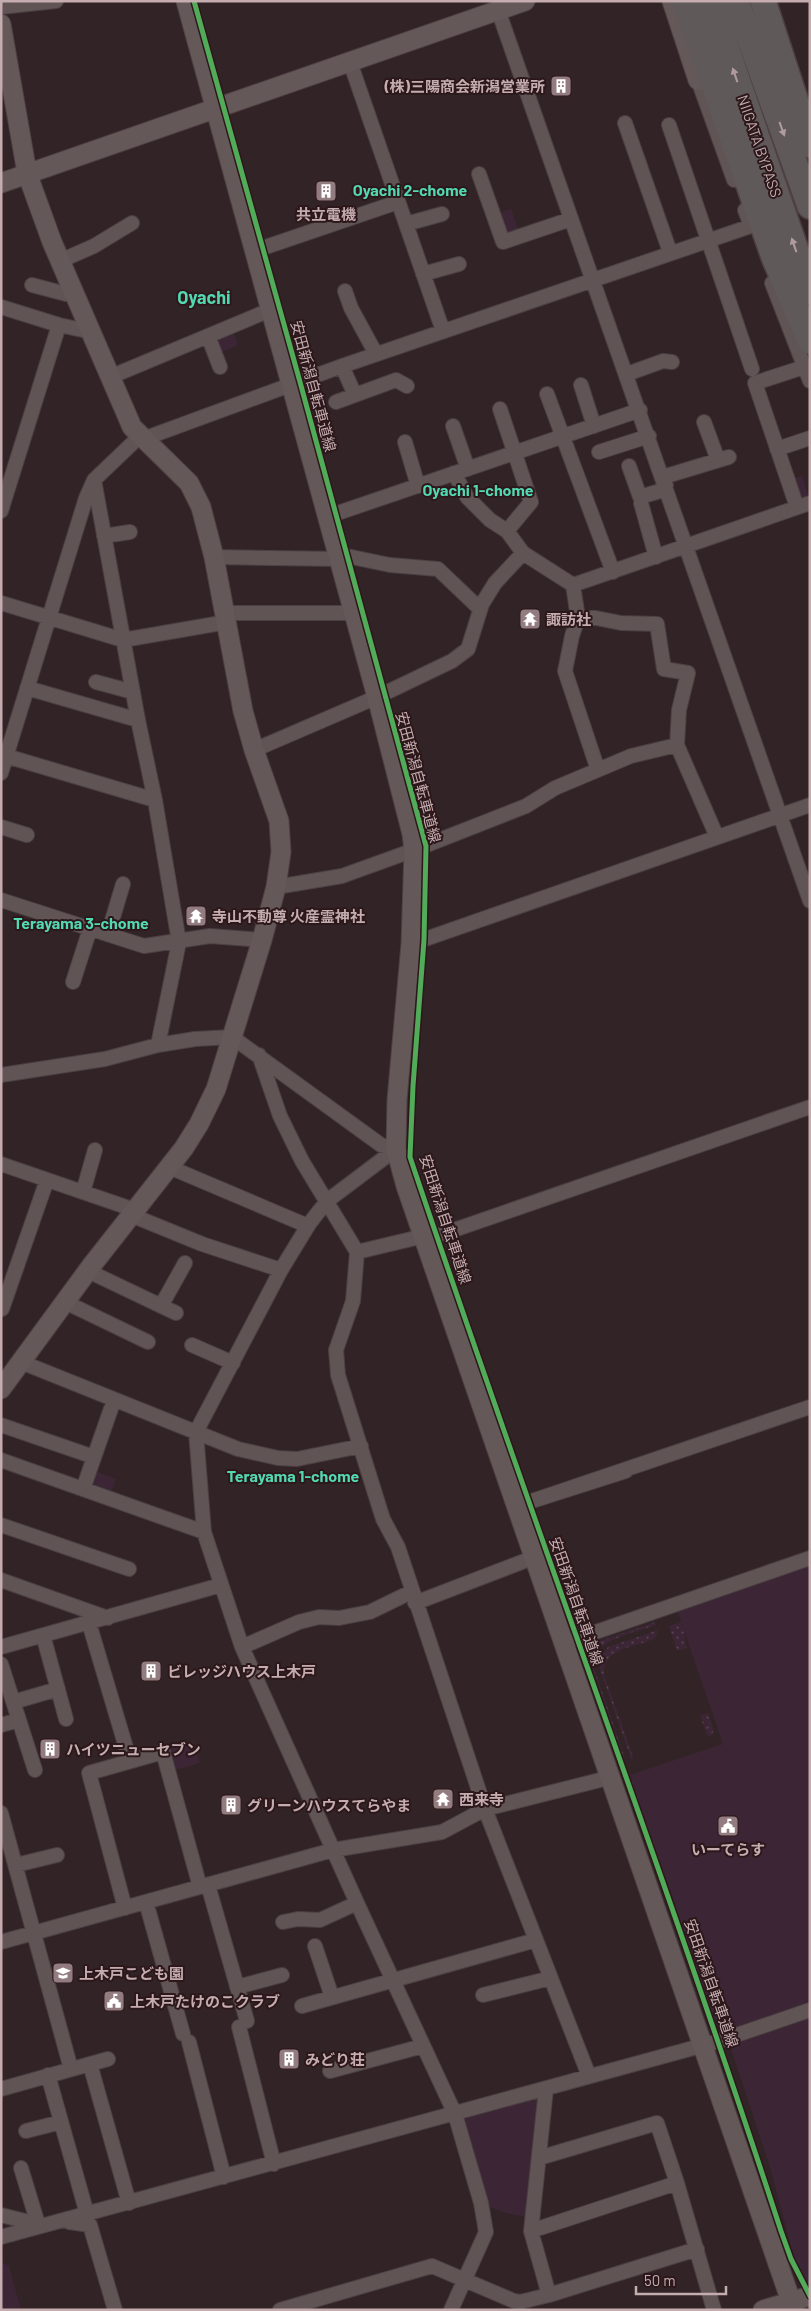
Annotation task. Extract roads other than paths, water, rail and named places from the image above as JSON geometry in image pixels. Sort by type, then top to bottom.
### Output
[{"type":"highway","points":[[685,1],[774,257],[810,341]]},
{"type":"highway","name":"NIIGATA BYPASS","points":[[710,1],[810,291]]},
{"type":"highway","name":"NIIGATA BYPASS","points":[[736,1],[810,206]]},
{"type":"highway","points":[[763,1],[810,145]]},
{"type":"street","points":[[1,7],[56,1]]},
{"type":"street","points":[[186,1],[352,613],[407,808],[414,850],[411,944],[397,1100],[396,1148],[424,1238],[612,1777],[702,2045],[793,2306]]},
{"type":"street","points":[[1,183],[525,1]]},
{"type":"street","points":[[672,1],[698,80],[751,226],[810,381]]},
{"type":"street","points":[[498,10],[640,410],[810,901]]},
{"type":"street","points":[[1,24],[27,173],[60,261],[132,426],[188,483],[200,507],[214,557],[243,710],[254,750],[279,822],[281,852],[276,887],[262,940],[209,1105],[184,1148],[88,1271],[1,1389]]},
{"type":"street","points":[[350,62],[443,331]]},
{"type":"street","points":[[625,123],[670,252]]},
{"type":"street","points":[[669,125],[752,369]]},
{"type":"street","points":[[479,174],[503,242],[571,219]]},
{"type":"street","points":[[254,251],[398,202]]},
{"type":"street","points":[[406,224],[442,214]]},
{"type":"street","points":[[60,261],[94,246],[132,222]]},
{"type":"street","points":[[1,773],[86,498],[94,480],[142,437],[593,278],[751,226]]},
{"type":"street","points":[[423,274],[459,264]]},
{"type":"street","points":[[32,284],[66,294],[74,291]]},
{"type":"street","points":[[345,291],[351,308],[376,354]]},
{"type":"street","points":[[1,307],[59,325],[92,332]]},
{"type":"street","points":[[110,377],[270,310]]},
{"type":"street","points":[[1,510],[59,325]]},
{"type":"street","points":[[208,336],[220,367]]},
{"type":"street","points":[[627,374],[664,362],[672,362]]},
{"type":"street","points":[[342,366],[355,395]]},
{"type":"street","points":[[573,585],[804,505],[777,449],[754,383],[804,366]]},
{"type":"street","points":[[336,402],[396,380],[407,386]]},
{"type":"street","points":[[581,385],[594,426]]},
{"type":"street","points":[[547,394],[613,572]]},
{"type":"street","points":[[500,409],[516,452],[531,502],[507,531]]},
{"type":"street","points":[[326,517],[640,410]]},
{"type":"street","points":[[629,466],[640,497],[660,491],[664,481],[723,458],[704,422]]},
{"type":"street","points":[[453,426],[468,469]]},
{"type":"street","points":[[599,452],[648,436]]},
{"type":"street","points":[[777,449],[810,438]]},
{"type":"street","points":[[405,442],[418,486]]},
{"type":"street","points":[[454,473],[467,497],[490,520],[507,531],[523,554],[573,585],[578,618],[572,636],[565,671],[598,770]]},
{"type":"street","points":[[94,480],[138,720],[155,800],[179,942],[158,1045]]},
{"type":"street","points":[[641,503],[656,557]]},
{"type":"street","points":[[104,536],[130,532]]},
{"type":"street","points":[[254,750],[377,697],[452,661],[468,649],[480,609],[495,583],[523,554]]},
{"type":"street","points":[[214,557],[337,557],[390,565],[438,569],[480,609]]},
{"type":"street","points":[[1,603],[123,640],[226,618],[352,613]]},
{"type":"street","points":[[578,618],[596,618],[621,623],[657,624],[664,669],[688,673],[679,710],[677,745],[718,837]]},
{"type":"street","points":[[96,682],[133,692]]},
{"type":"street","points":[[27,688],[138,720]]},
{"type":"street","points":[[276,887],[342,876],[526,806],[555,788],[631,756],[677,745]]},
{"type":"street","points":[[6,756],[155,800]]},
{"type":"street","points":[[411,944],[810,805]]},
{"type":"street","points":[[1,827],[28,835]]},
{"type":"street","points":[[108,934],[123,884]]},
{"type":"street","points":[[1,900],[144,946],[210,936],[262,940]]},
{"type":"street","points":[[72,982],[90,929]]},
{"type":"street","points":[[1,1075],[104,1059],[158,1045],[195,1039],[232,1037],[381,1145],[396,1148]]},
{"type":"street","points":[[259,1055],[280,1116],[302,1161],[358,1252],[353,1301],[336,1350],[338,1374],[383,1519],[398,1547],[413,1597],[485,1809],[589,2076]]},
{"type":"street","points":[[358,1252],[424,1238],[810,1107]]},
{"type":"street","points":[[396,1148],[327,1201],[308,1226],[281,1270],[196,1432],[204,1532],[242,1647],[357,1903],[455,2114],[485,2220],[484,2238],[451,2310]]},
{"type":"street","points":[[83,1192],[95,1150]]},
{"type":"street","points":[[1,1164],[83,1192],[202,1244],[281,1270]]},
{"type":"street","points":[[169,1167],[308,1226]]},
{"type":"street","points":[[2,1309],[46,1180]]},
{"type":"street","points":[[162,1306],[185,1263]]},
{"type":"street","points":[[88,1271],[176,1313]]},
{"type":"street","points":[[65,1302],[148,1342]]},
{"type":"street","points":[[192,1344],[233,1362]]},
{"type":"street","points":[[21,1362],[238,1449],[278,1458],[297,1459],[361,1446]]},
{"type":"street","points":[[83,1489],[114,1400]]},
{"type":"street","points":[[626,1471],[529,1502],[810,1407]]},
{"type":"street","points":[[1,1426],[94,1457]]},
{"type":"street","points":[[1,1460],[204,1532]]},
{"type":"street","points":[[1,1525],[129,1570]]},
{"type":"street","points":[[242,1647],[299,1622],[320,1617],[338,1618],[370,1612],[536,1558]]},
{"type":"street","points":[[564,1643],[810,1558]]},
{"type":"street","points":[[1,1580],[108,1618]]},
{"type":"street","points":[[1,1647],[221,1585]]},
{"type":"street","points":[[89,1623],[130,1761]]},
{"type":"street","points":[[43,1635],[66,1719]]},
{"type":"street","points":[[1,1664],[35,1770]]},
{"type":"street","points":[[20,1700],[58,1689]]},
{"type":"street","points":[[1,1726],[19,1720]]},
{"type":"street","points":[[124,1908],[89,1772],[163,1752],[237,1987],[243,2024],[274,2164]]},
{"type":"street","points":[[1,1942],[36,1934],[333,1850],[442,1832],[485,1809],[612,1777]]},
{"type":"street","points":[[1,1813],[4,1830],[36,1934],[71,2069]]},
{"type":"street","points":[[16,1865],[57,1855]]},
{"type":"street","points":[[146,1902],[224,2177]]},
{"type":"street","points":[[283,1922],[298,1919],[320,1920],[357,1903]]},
{"type":"street","points":[[302,2006],[536,1940]]},
{"type":"street","points":[[315,1946],[332,1997]]},
{"type":"street","points":[[237,1987],[282,1975]]},
{"type":"street","points":[[483,1995],[551,1978]]},
{"type":"street","points":[[1,2237],[40,2224],[63,2221],[546,2089],[702,2045],[810,2010]]},
{"type":"street","points":[[330,2071],[423,2046]]},
{"type":"street","points":[[1,2088],[108,2059]]},
{"type":"street","points":[[90,2064],[130,2203]]},
{"type":"street","points":[[48,2075],[87,2214]]},
{"type":"street","points":[[546,2089],[531,2231],[549,2295]]},
{"type":"street","points":[[26,2131],[61,2122]]},
{"type":"street","points":[[539,2158],[657,2123],[677,2183],[714,2310]]},
{"type":"street","points":[[21,2168],[40,2224]]},
{"type":"street","points":[[531,2231],[677,2183]]},
{"type":"street","points":[[1,2215],[40,2224]]},
{"type":"street","points":[[63,2221],[90,2225],[114,2310]]},
{"type":"street","points":[[280,2310],[432,2266],[520,2302],[697,2250]]},
{"type":"street","points":[[764,2310],[793,2306],[810,2296]]},
{"type":"place","name":"(株)三陽商会新潟営業所","points":[[561,86]]},
{"type":"place","name":"共立電機","points":[[326,191]]},
{"type":"place","name":"諏訪社","points":[[530,619]]},
{"type":"place","name":"寺山不動尊 火産霊神社","points":[[196,916]]},
{"type":"place","name":"ビレッジハウス上木戸","points":[[151,1671]]},
{"type":"place","name":"ハイツニューセブン","points":[[50,1749]]},
{"type":"place","name":"西来寺","points":[[443,1799]]},
{"type":"place","name":"グリーンハウスてらやま","points":[[231,1805]]},
{"type":"place","name":"いーてらす","points":[[728,1826]]},
{"type":"place","name":"上木戸こども園","points":[[63,1973]]},
{"type":"place","name":"上木戸たけのこクラブ","points":[[114,2001]]},
{"type":"place","name":"みどり荘","points":[[289,2059]]},
{"type":"district","name":"Oyachi 2-chome","points":[[410,189]]},
{"type":"district","name":"Oyachi","points":[[204,297]]},
{"type":"district","name":"Oyachi 1-chome","points":[[478,489]]},
{"type":"district","name":"Terayama 3-chome","points":[[81,922]]},
{"type":"district","name":"Terayama 1-chome","points":[[293,1475]]}]
